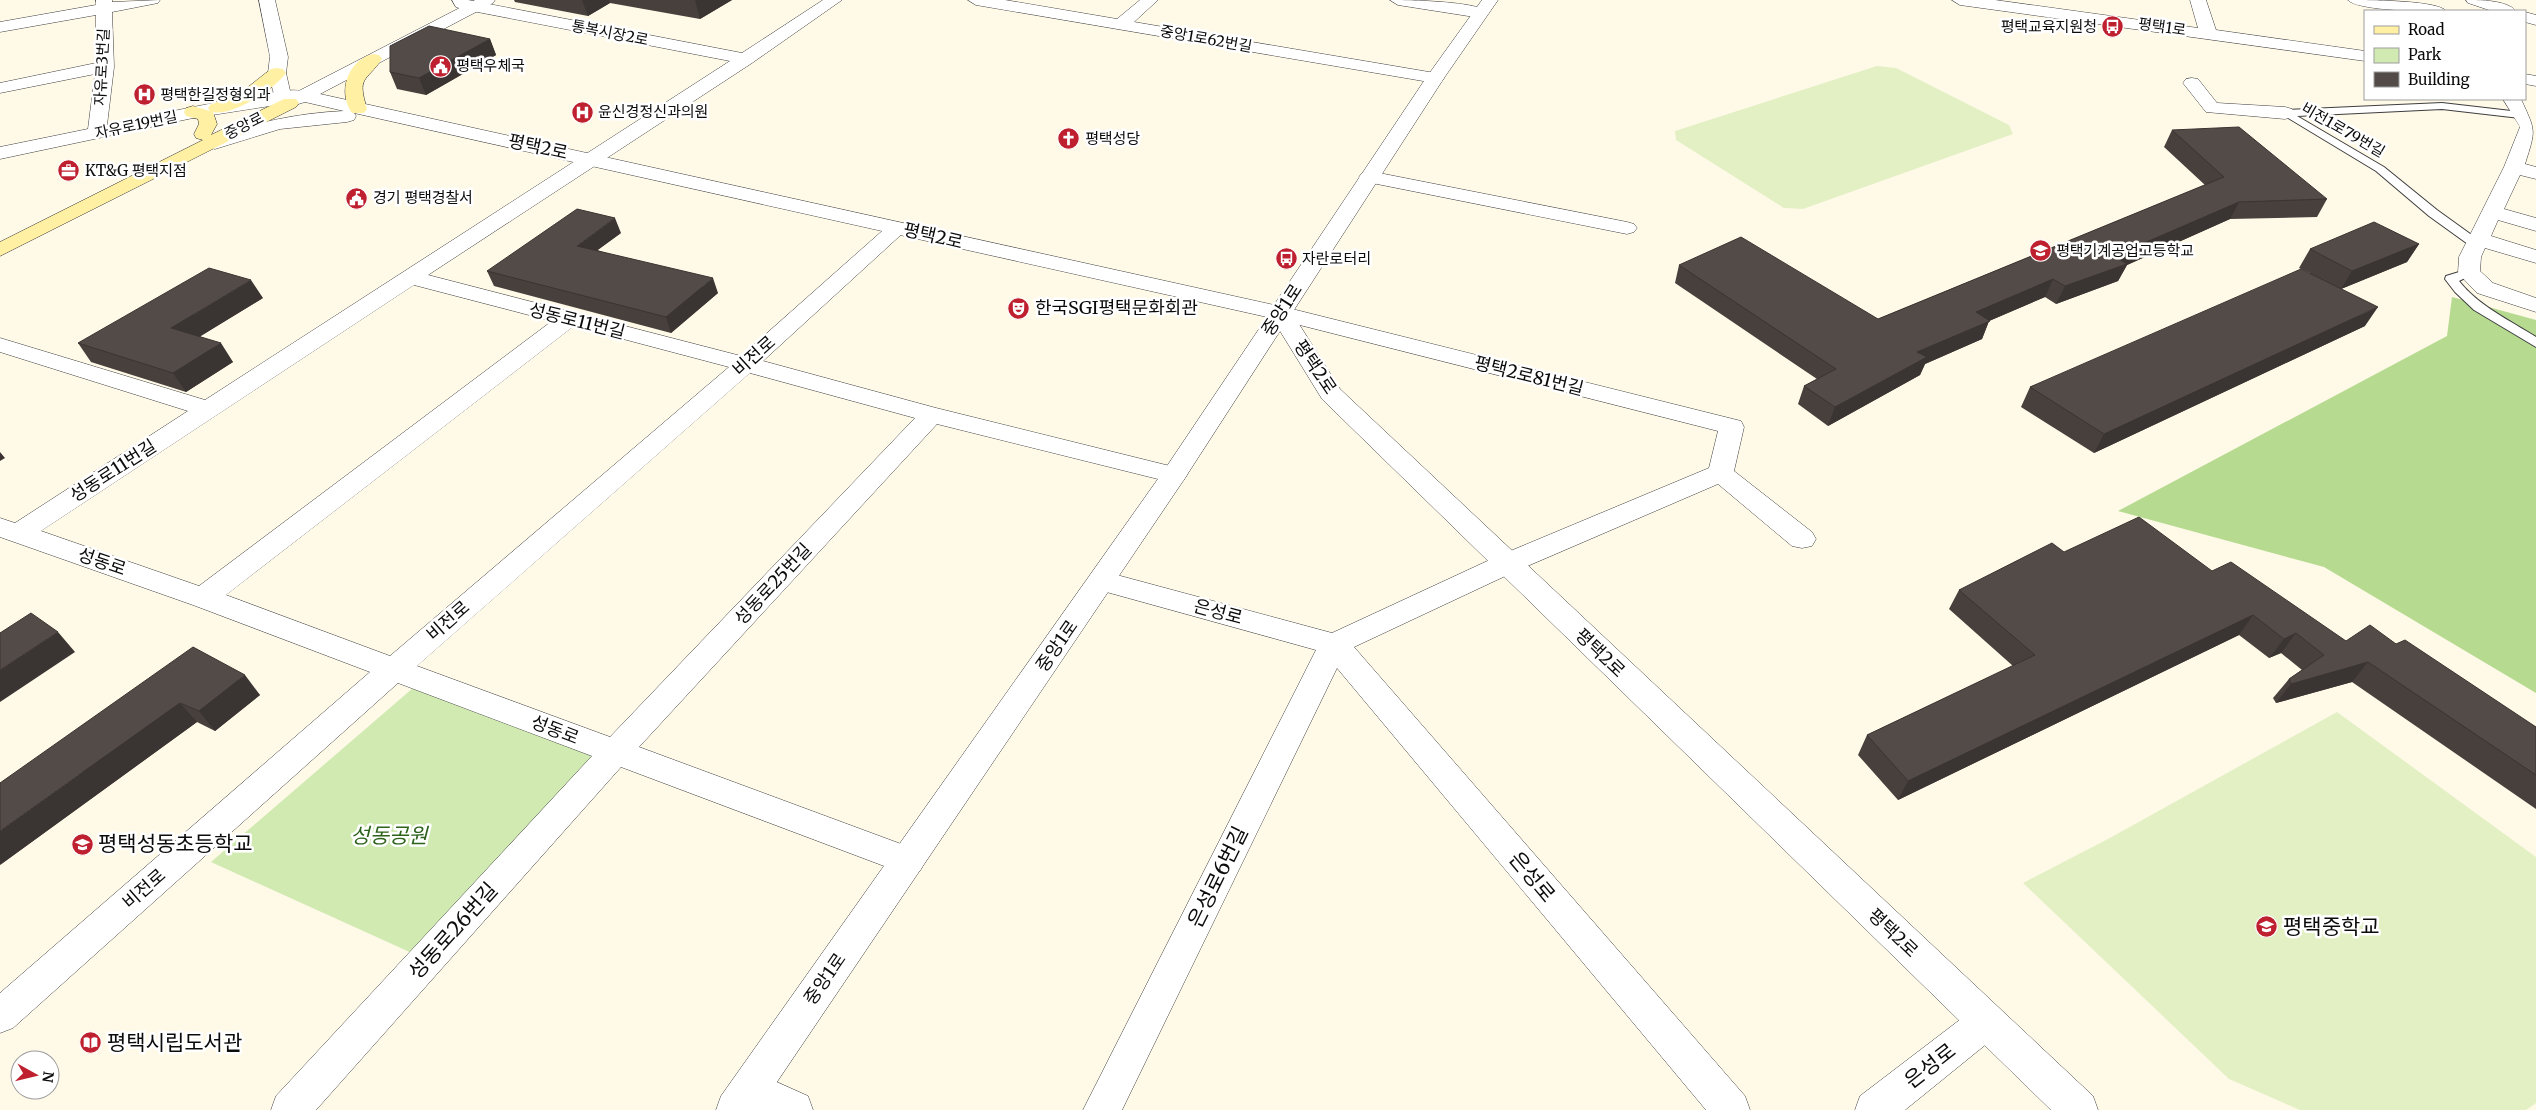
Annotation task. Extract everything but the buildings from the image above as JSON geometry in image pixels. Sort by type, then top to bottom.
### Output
[{"type":"main road","points":[[352,112],[352,92],[356,73],[372,59]]},
{"type":"main road","name":"중앙로","points":[[0,250],[204,140],[291,86]]},
{"type":"main road","points":[[193,112],[206,116],[208,124],[204,140]]},
{"type":"main road","name":"중앙로","points":[[0,236],[204,140]]},
{"type":"street","points":[[0,27],[104,4],[152,0]]},
{"type":"street","points":[[266,0],[279,57],[291,86],[352,112],[892,233],[1244,317],[1280,313]]},
{"type":"street","points":[[282,0],[291,86]]},
{"type":"street","points":[[587,164],[834,0]]},
{"type":"street","name":"중앙1로62번길","points":[[976,0],[1435,78]]},
{"type":"street","points":[[1121,24],[1150,0]]},
{"type":"street","points":[[1398,0],[1485,7]]},
{"type":"street","name":"평택1로","points":[[1960,0],[2364,56]]},
{"type":"street","points":[[2198,0],[2208,33]]},
{"type":"street","points":[[2356,0],[2431,10]]},
{"type":"street","points":[[2474,0],[2505,10]]},
{"type":"street","name":"중앙로","points":[[291,86],[471,2]]},
{"type":"street","name":"중앙로","points":[[291,86],[372,59],[471,2]]},
{"type":"street","name":"통복시장2로","points":[[471,2],[746,59]]},
{"type":"street","name":"자유로3번길","points":[[97,133],[105,67],[104,4]]},
{"type":"street","name":"중앙1로","points":[[742,1100],[1102,581],[1174,475],[1435,78],[1485,7]]},
{"type":"street","points":[[0,88],[105,67]]},
{"type":"street","points":[[2192,83],[2212,108],[2284,113]]},
{"type":"street","name":"자유로19번길","points":[[0,153],[217,108],[291,86]]},
{"type":"street","points":[[204,140],[278,123],[352,112]]},
{"type":"street","points":[[2524,117],[2514,167],[2470,256],[2468,273],[2485,288],[2536,306]]},
{"type":"street","name":"성동로11번길","points":[[10,530],[208,409],[409,277],[587,164]]},
{"type":"street","points":[[2514,167],[2536,173]]},
{"type":"street","points":[[1369,177],[1627,228]]},
{"type":"street","points":[[2492,212],[2536,225]]},
{"type":"street","name":"비전로","points":[[0,1016],[394,669],[746,364],[892,233]]},
{"type":"street","points":[[2477,242],[2536,257]]},
{"type":"street","name":"성동로11번길","points":[[409,277],[568,320],[746,364]]},
{"type":"street","name":"평택2로81번길","points":[[1280,313],[1732,427],[1721,473]]},
{"type":"street","name":"평택2로","points":[[1280,313],[1331,394],[1506,564],[2079,1110]]},
{"type":"street","points":[[203,598],[568,320]]},
{"type":"street","points":[[0,345],[208,409]]},
{"type":"street","points":[[746,364],[932,415],[1174,475]]},
{"type":"street","name":"성동로25번길","points":[[615,752],[932,415]]},
{"type":"street","points":[[1334,644],[1506,564],[1721,473],[1802,539]]},
{"type":"street","name":"성동로","points":[[10,530],[203,598],[908,861]]},
{"type":"street","name":"은성로","points":[[1102,581],[1334,644],[1731,1110]]},
{"type":"street","name":"은성로6번길","points":[[1102,1110],[1334,644]]},
{"type":"street","name":"성동로26번길","points":[[290,1110],[615,752]]},
{"type":"street","name":"은성로","points":[[1874,1110],[1986,1022]]},
{"type":"street","points":[[742,1100],[794,1110]]},
{"type":"lane","name":"비전1로79번길","points":[[2284,113],[2442,106],[2524,117]]},
{"type":"lane","name":"비전1로79번길","points":[[2284,113],[2380,169],[2433,212],[2477,242]]},
{"type":"lane","points":[[2468,273],[2451,279],[2459,291],[2476,307],[2536,342]]},
{"type":"green space","points":[[1877,66],[1896,68],[2009,125],[2013,134],[1803,209],[1784,208],[1676,140],[1675,131]]},
{"type":"green space","points":[[2452,297],[2536,320],[2536,693],[2324,567],[2118,511],[2447,336]]},
{"type":"green space","name":"성동공원","points":[[413,688],[595,755],[414,954],[211,862]]},
{"type":"green space","points":[[2337,712],[2536,857],[2536,1103],[2526,1110],[2300,1110],[2229,1079],[2023,883],[2108,839]]},
{"type":"place","name":"평택교육지원청","points":[[2113,27]]},
{"type":"place","name":"평택우체국","points":[[440,66]]},
{"type":"place","name":"평택한길정형외과","points":[[144,95]]},
{"type":"place","name":"윤신경정신과의원","points":[[582,112]]},
{"type":"place","name":"평택성당","points":[[1069,139]]},
{"type":"place","name":"KT&G 평택지점","points":[[69,171]]},
{"type":"place","name":"경기 평택경찰서","points":[[357,198]]},
{"type":"place","name":"평택기계공업고등학교","points":[[2040,251]]},
{"type":"place","name":"자란로터리","points":[[1286,259]]},
{"type":"place","name":"한국SGI평택문화회관","points":[[1019,308]]},
{"type":"place","name":"평택성동초등학교","points":[[82,844]]},
{"type":"place","name":"평택중학교","points":[[2267,927]]},
{"type":"place","name":"평택시립도서관","points":[[91,1043]]}]
